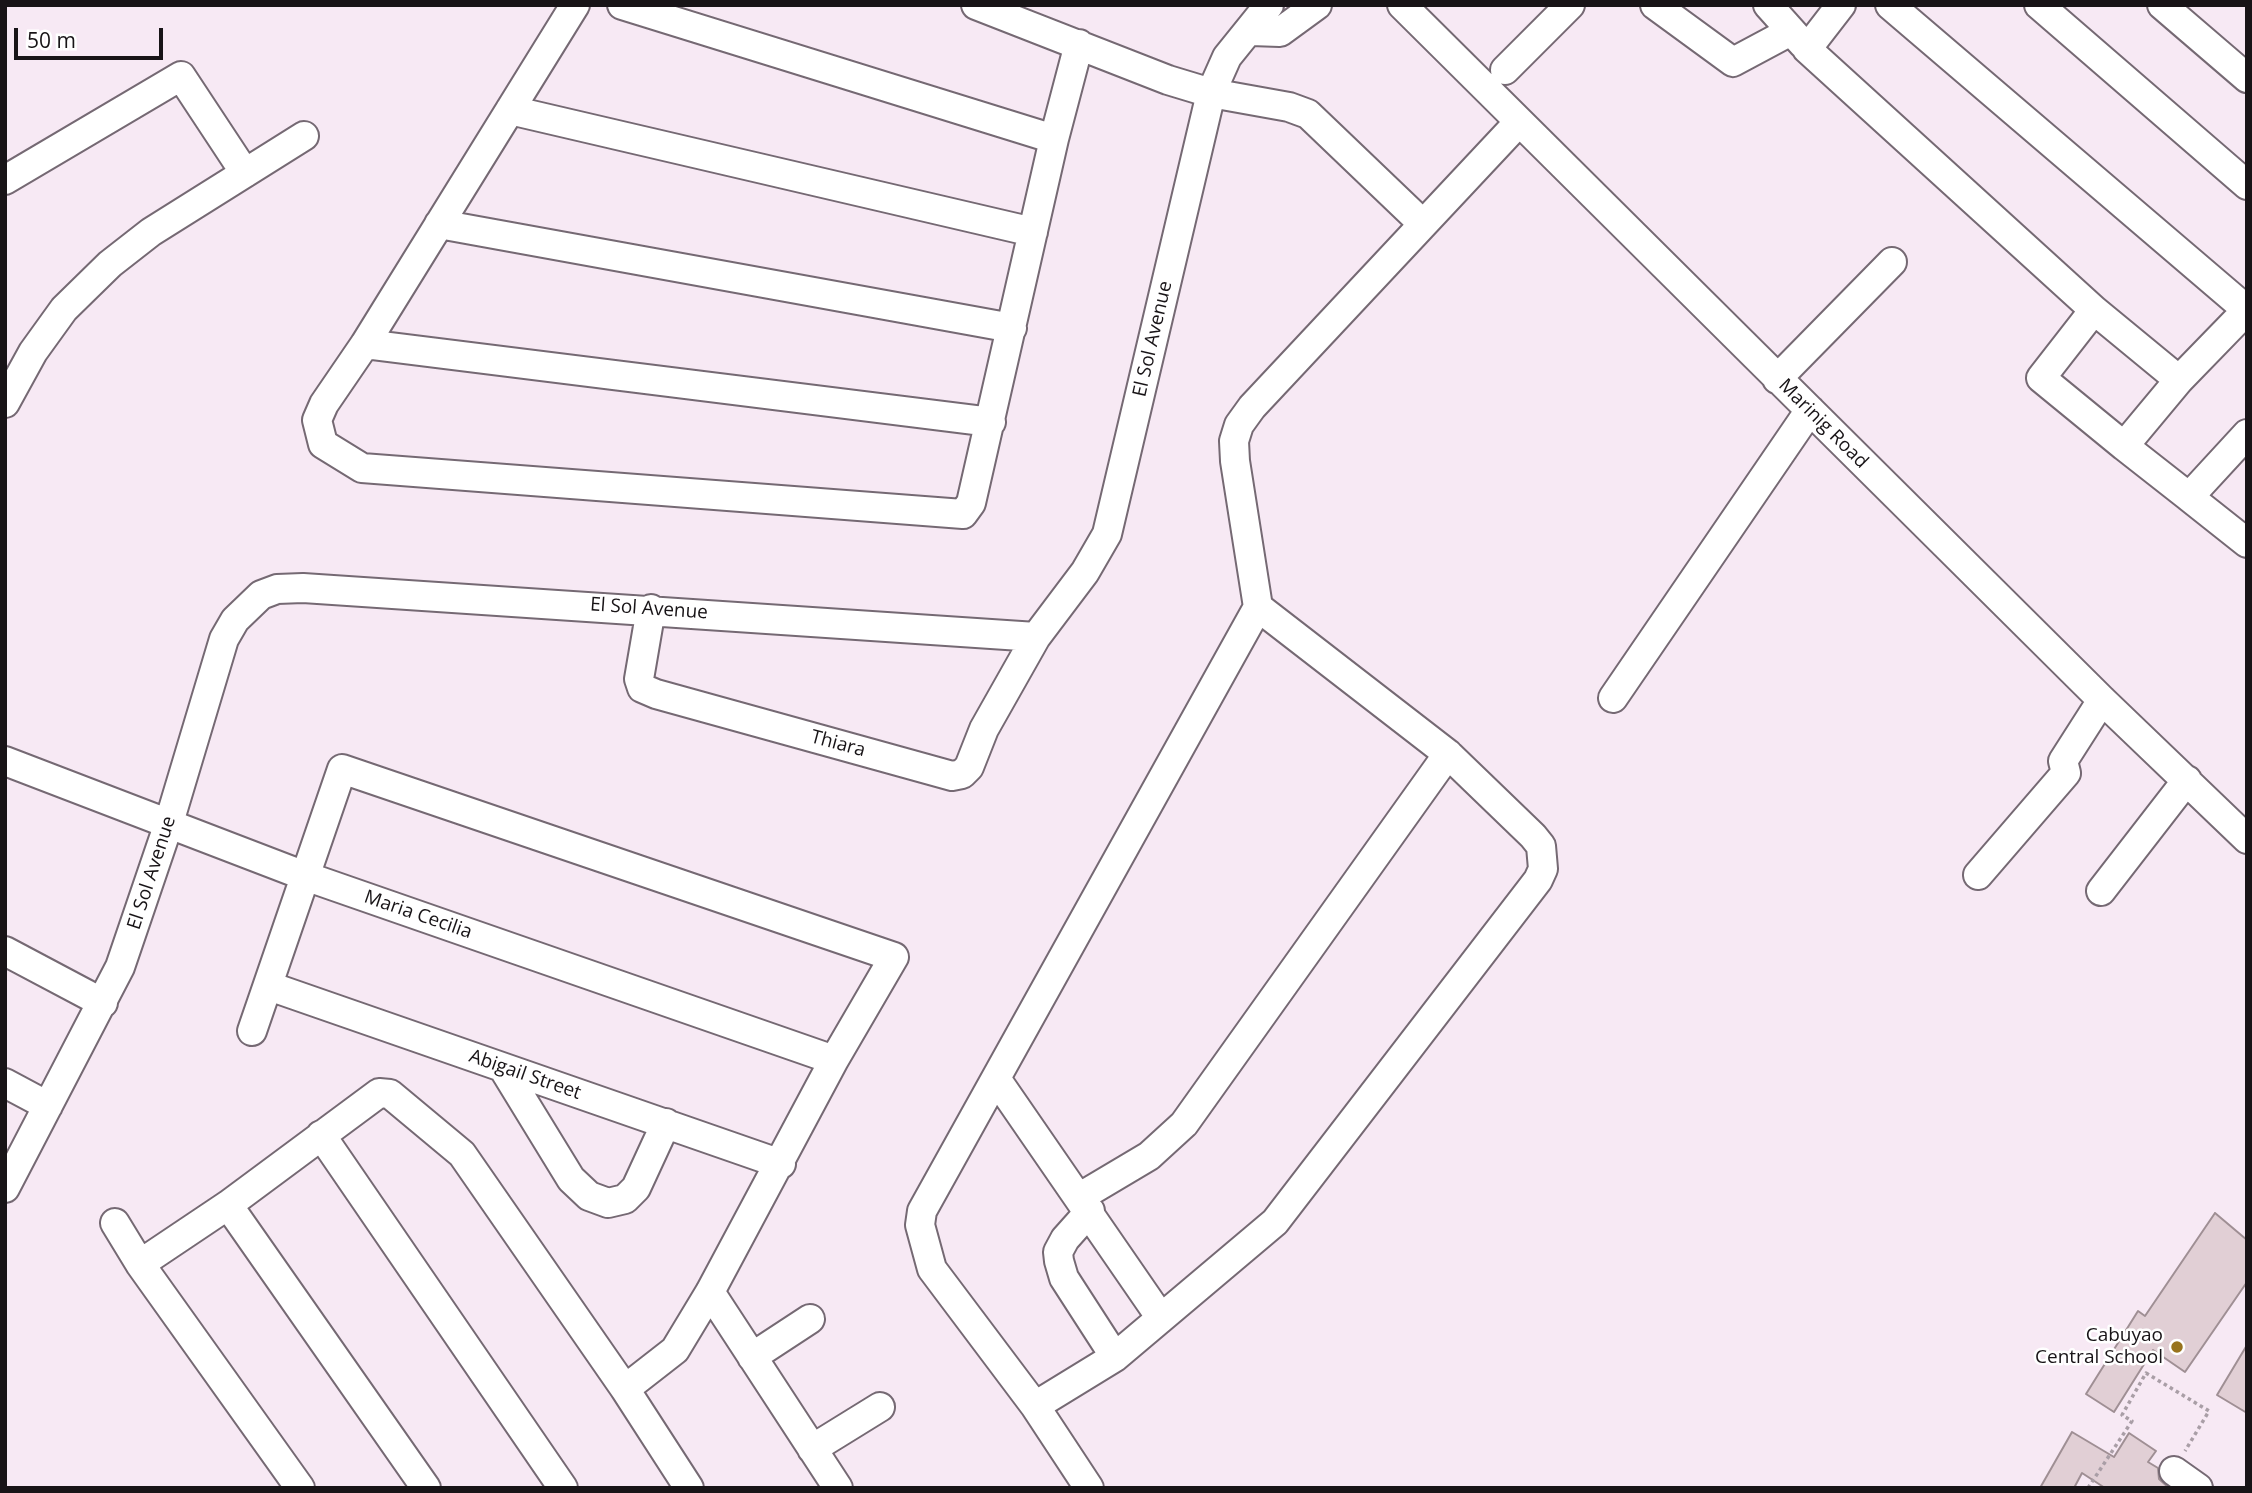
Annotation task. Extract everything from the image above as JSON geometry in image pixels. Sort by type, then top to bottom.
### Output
[{"type":"street","points":[[575,5],[365,344],[324,404],[317,420],[323,444],[362,468],[963,514],[971,503],[1054,139],[1079,44]]},
{"type":"street","points":[[622,5],[1054,139]]},
{"type":"street","points":[[976,5],[1168,80],[1212,93],[1289,107],[1308,114],[1423,224]]},
{"type":"street","name":"El Sol Avenue","points":[[5,1188],[103,1003],[133,932],[225,639],[235,620],[261,595],[277,589],[303,588],[651,609],[1036,637],[1085,572],[1107,534],[1212,93],[1227,57],[1251,31],[1269,5]]},
{"type":"street","name":"Marinig Road","points":[[1402,5],[2102,700],[2247,839]]},
{"type":"street","points":[[1505,70],[1570,5]]},
{"type":"street","points":[[1656,5],[1733,62],[1799,40],[1841,5]]},
{"type":"street","points":[[1768,5],[1799,40],[2094,310],[2179,380]]},
{"type":"street","points":[[1891,5],[2247,310],[2179,380],[2124,446]]},
{"type":"street","points":[[2039,5],[2247,185]]},
{"type":"street","points":[[2162,5],[2247,78]]},
{"type":"street","points":[[1251,31],[1280,32],[1312,7]]},
{"type":"street","points":[[5,180],[181,76],[245,173]]},
{"type":"street","points":[[510,110],[1033,232]]},
{"type":"street","points":[[1089,1488],[1035,1406],[932,1269],[920,1225],[922,1210],[997,1080],[1258,607],[1235,461],[1234,441],[1239,425],[1252,407],[1519,122]]},
{"type":"street","points":[[5,403],[33,352],[64,309],[110,264],[151,232],[304,136]]},
{"type":"street","points":[[439,224],[1012,328]]},
{"type":"street","points":[[1777,379],[1892,262]]},
{"type":"street","points":[[2094,310],[2041,378],[2247,543]]},
{"type":"street","points":[[365,344],[990,422]]},
{"type":"street","points":[[1613,698],[1810,410]]},
{"type":"street","points":[[2189,497],[2247,434]]},
{"type":"street","points":[[1035,1406],[1115,1357],[1275,1222],[1538,880],[1544,857],[1541,846],[1448,754],[1258,607]]},
{"type":"street","name":"Thiara","points":[[651,609],[639,679],[642,688],[952,776],[962,774],[968,767],[984,729],[1036,637]]},
{"type":"street","points":[[1978,875],[2066,773],[2063,761],[2102,700]]},
{"type":"street","points":[[1115,1357],[1064,1278],[1058,1252],[1085,1204],[1149,1156],[1184,1124],[1448,754]]},
{"type":"street","name":"Maria Cecilia","points":[[5,761],[304,876],[834,1060]]},
{"type":"street","points":[[252,1031],[342,769],[894,957],[834,1060],[781,1164],[710,1292],[675,1350],[625,1389]]},
{"type":"street","points":[[2101,891],[2187,780]]},
{"type":"street","points":[[5,951],[103,1003]]},
{"type":"street","name":"Abigail Street","points":[[269,986],[781,1164]]},
{"type":"street","points":[[503,1068],[571,1179],[589,1196],[608,1203],[625,1199],[636,1188],[666,1124]]},
{"type":"street","points":[[997,1080],[1085,1204],[1161,1318]]},
{"type":"street","points":[[5,1083],[48,1106]]},
{"type":"street","points":[[140,1264],[228,1205],[379,1093],[390,1094],[462,1154],[625,1389],[689,1488]]},
{"type":"street","points":[[321,1135],[563,1488]]},
{"type":"street","points":[[228,1205],[426,1488]]},
{"type":"street","points":[[115,1223],[140,1264],[300,1488]]},
{"type":"street","points":[[710,1292],[838,1488]]},
{"type":"street","points":[[752,1357],[810,1319]]},
{"type":"street","points":[[812,1450],[880,1408]]},
{"type":"street","points":[[2174,1471],[2199,1488]]},
{"type":"path","points":[[2088,1488],[2132,1421],[2122,1415],[2147,1373],[2209,1411],[2174,1471]]},
{"type":"building","points":[[2215,1213],[2247,1240],[2247,1282],[2185,1372],[2153,1350],[2114,1412],[2086,1394],[2138,1311],[2145,1316]]},
{"type":"building","points":[[2247,1345],[2247,1413],[2217,1395]]},
{"type":"building","points":[[2072,1432],[2114,1457],[2129,1433],[2156,1451],[2148,1462],[2158,1468],[2159,1479],[2169,1488],[2105,1488],[2082,1473],[2074,1488],[2040,1488]]},
{"type":"place","name":"Cabuyao Central School","points":[[2177,1347]]}]
